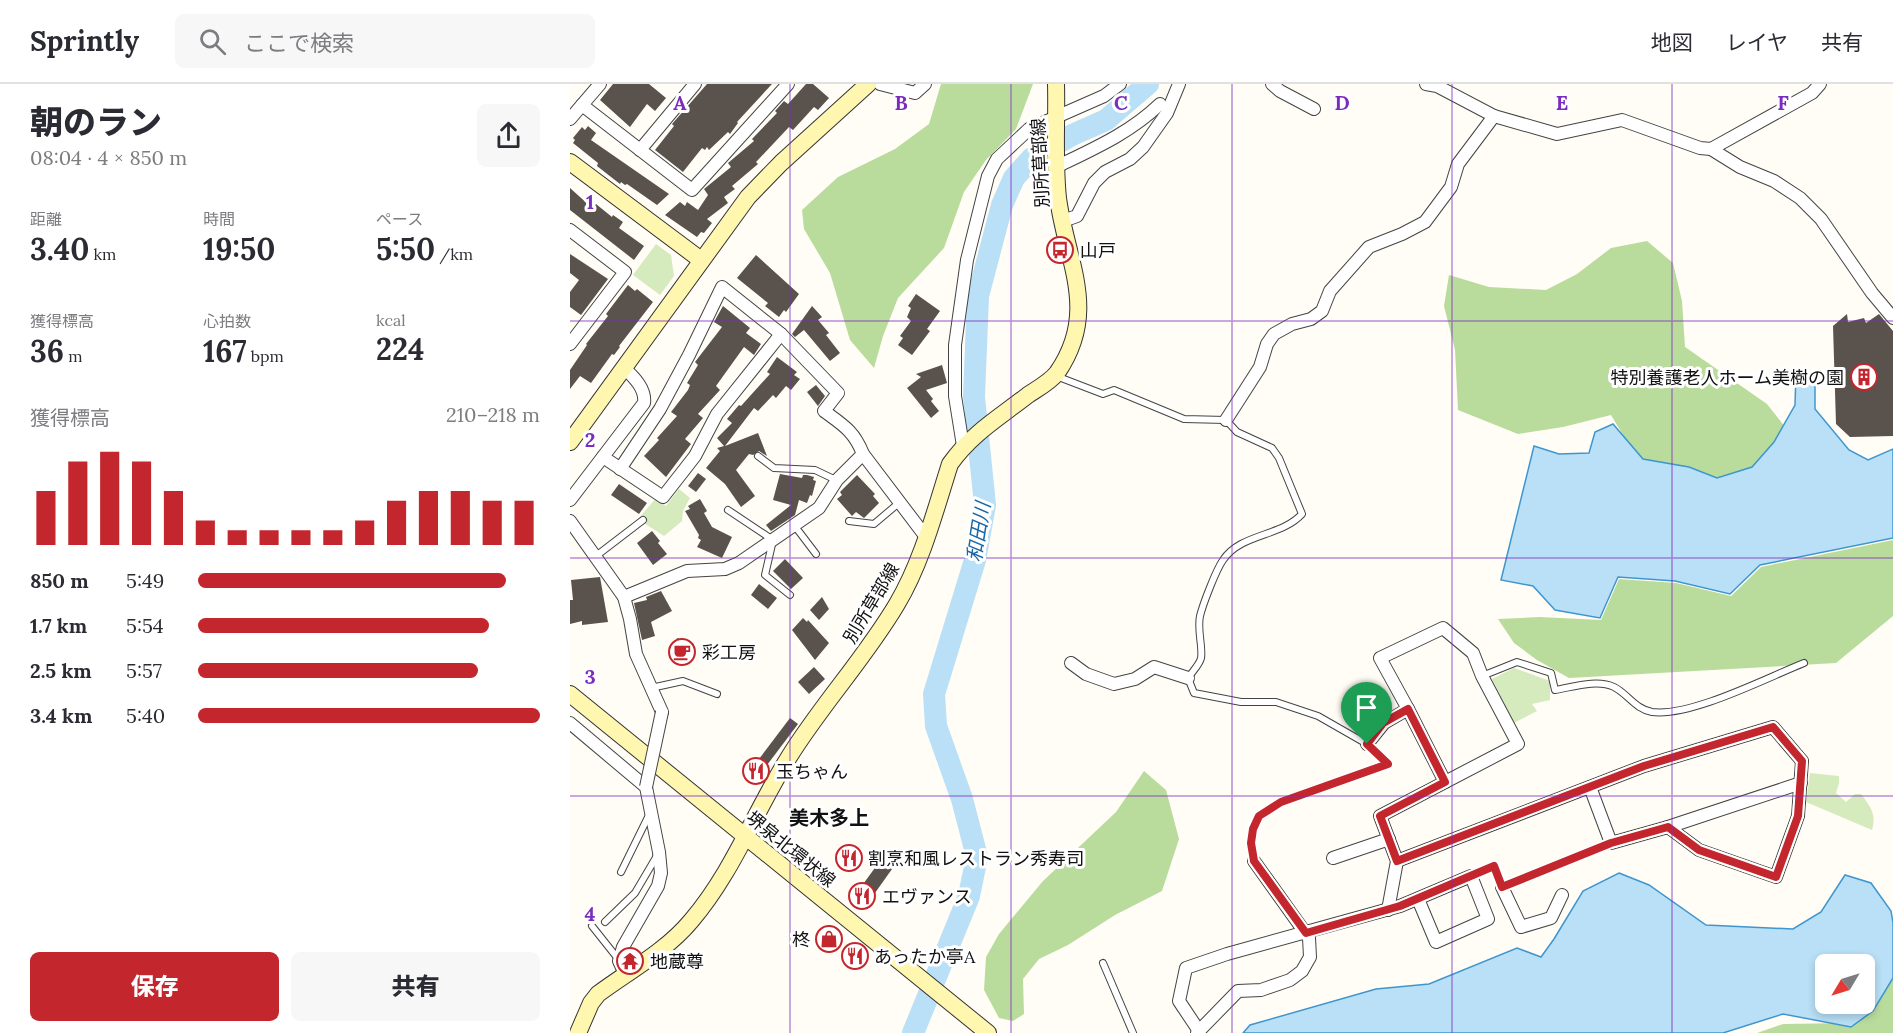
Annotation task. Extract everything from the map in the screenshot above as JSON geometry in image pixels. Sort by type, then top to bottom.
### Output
[{"type":"main road","points":[[570,442],[748,197],[781,163],[868,84]]},
{"type":"main road","name":"別所草部線","points":[[578,1033],[591,1003],[622,967],[672,940],[707,900],[746,837],[789,756],[897,604],[914,571],[950,464],[965,444],[1055,376],[1068,354],[1075,334],[1079,298],[1075,269],[1063,221],[1056,164],[1056,84]]},
{"type":"main road","points":[[570,162],[701,261]]},
{"type":"main road","name":"堺泉北環状線","points":[[570,694],[988,1033]]},
{"type":"street","points":[[570,119],[600,84]]},
{"type":"street","points":[[640,150],[695,84]]},
{"type":"street","points":[[582,105],[692,190],[788,84]]},
{"type":"street","points":[[880,84],[915,93],[925,84]]},
{"type":"street","points":[[965,444],[955,396],[956,345],[967,260],[988,176],[997,159],[1029,129],[1104,96],[1119,84]]},
{"type":"street","points":[[1063,221],[1077,216],[1094,183],[1105,172],[1130,159],[1143,147],[1167,113],[1179,84]]},
{"type":"street","points":[[1272,84],[1280,91],[1314,109]]},
{"type":"street","points":[[1426,84],[1437,86],[1494,116],[1557,134],[1622,120],[1700,148],[1711,149],[1740,167],[1774,181],[1800,198],[1821,219],[1893,318]]},
{"type":"street","points":[[1711,149],[1812,93],[1820,84]]},
{"type":"street","points":[[1056,164],[1122,134],[1143,120],[1160,104]]},
{"type":"street","points":[[1226,420],[1260,367],[1267,344],[1274,334],[1292,324],[1311,319],[1322,311],[1330,291],[1369,247],[1425,222],[1451,188],[1458,164],[1494,116]]},
{"type":"street","points":[[570,230],[625,272],[570,344]]},
{"type":"street","points":[[620,469],[660,409],[722,286],[781,334],[838,393],[824,411],[848,429],[858,440],[863,454],[926,537]]},
{"type":"street","points":[[603,457],[663,497],[695,456],[717,414],[781,334]]},
{"type":"street","points":[[570,500],[644,403],[645,397],[636,380],[624,368]]},
{"type":"street","points":[[624,597],[687,571],[724,569],[739,563],[819,508],[837,480],[863,454]]},
{"type":"street","points":[[570,521],[624,597],[636,654],[662,712],[646,787],[661,873],[658,886],[623,946],[622,967]]},
{"type":"street","points":[[1388,910],[1397,861],[1380,816],[1518,744],[1482,676],[1473,653],[1443,628],[1380,658],[1445,782]]},
{"type":"street","points":[[1071,663],[1086,674],[1114,684],[1135,679],[1154,667],[1188,678]]},
{"type":"street","points":[[1367,744],[1383,723],[1408,709]]},
{"type":"street","points":[[570,723],[646,787]]},
{"type":"street","points":[[1397,861],[1644,766],[1773,727],[1802,761],[1798,816],[1776,877],[1699,850],[1668,827]]},
{"type":"street","points":[[1590,787],[1611,843],[1668,827],[1802,783]]},
{"type":"street","points":[[1334,858],[1389,839]]},
{"type":"street","points":[[1254,861],[1306,933],[1310,938],[1310,957],[1302,971],[1290,980],[1261,990],[1238,991],[1198,1032],[1179,1001],[1186,968],[1227,954],[1306,933],[1388,910],[1472,876],[1488,920],[1436,942],[1418,899]]},
{"type":"street","points":[[1502,887],[1521,927],[1551,918],[1562,895]]},
{"type":"lane","points":[[1055,376],[1103,394],[1114,390],[1184,419],[1226,420],[1237,432],[1272,448],[1279,458],[1302,514],[1279,530],[1262,534],[1232,549],[1222,561],[1200,618],[1201,659],[1188,678],[1194,693],[1241,702],[1276,702],[1318,716],[1367,744],[1388,764],[1281,802],[1259,816],[1253,829],[1251,843],[1254,861]]},
{"type":"lane","points":[[758,456],[774,468],[815,470],[837,480]]},
{"type":"lane","points":[[849,521],[874,524],[901,502]]},
{"type":"lane","points":[[728,510],[773,540],[765,575],[790,595]]},
{"type":"lane","points":[[595,557],[643,520]]},
{"type":"lane","points":[[794,525],[816,554]]},
{"type":"lane","points":[[1482,676],[1517,662],[1551,673],[1555,690],[1602,684],[1615,688],[1642,710],[1672,712],[1692,708],[1804,663]]},
{"type":"lane","points":[[651,688],[683,681],[717,694]]},
{"type":"lane","points":[[621,872],[651,810]]},
{"type":"lane","points":[[1472,876],[1494,866],[1502,887],[1611,843]]},
{"type":"lane","points":[[605,922],[635,893],[659,852]]},
{"type":"lane","points":[[592,926],[622,967]]},
{"type":"lane","points":[[1103,963],[1134,1033]]},
{"type":"green space","points":[[941,84],[1033,84],[1016,129],[986,160],[964,192],[944,248],[898,298],[883,336],[874,368],[850,340],[830,273],[804,229],[802,210],[838,177],[895,149],[929,124]]},
{"type":"green space","points":[[1647,241],[1673,263],[1682,301],[1685,347],[1767,404],[1789,432],[1752,478],[1708,486],[1641,465],[1611,415],[1563,427],[1518,434],[1458,410],[1455,350],[1444,306],[1449,275],[1489,287],[1546,290],[1577,274],[1611,248]]},
{"type":"green space","points":[[656,244],[671,255],[674,276],[660,295],[633,275]]},
{"type":"green space","points":[[679,489],[690,498],[683,511],[682,521],[664,536],[644,523],[640,517],[656,498],[666,506]]},
{"type":"green space","points":[[1893,540],[1893,616],[1836,663],[1569,678],[1537,660],[1514,643],[1498,619],[1540,617],[1601,620],[1619,579],[1676,583],[1731,596],[1761,567]]},
{"type":"green space","points":[[1514,668],[1550,681],[1550,700],[1532,704],[1537,711],[1514,723],[1492,679]]},
{"type":"green space","points":[[1144,771],[1166,790],[1179,839],[1162,891],[1039,959],[1023,979],[1024,1014],[1013,1021],[999,1018],[984,990],[986,957],[999,934],[1043,881],[1116,812]]},
{"type":"green space","points":[[1810,773],[1839,776],[1836,793],[1846,802],[1855,794],[1861,794],[1870,806],[1873,815],[1872,830],[1806,802]]},
{"type":"green space","points":[[1893,979],[1893,1033],[1757,1033],[1783,1024],[1849,1023],[1858,1014],[1875,1014],[1875,997]]},
{"type":"water","points":[[1796,372],[1815,377],[1815,409],[1849,450],[1868,460],[1893,449],[1893,538],[1760,565],[1730,594],[1675,581],[1618,577],[1600,618],[1555,610],[1533,586],[1501,580],[1534,446],[1559,454],[1589,453],[1595,432],[1613,424],[1643,459],[1689,467],[1717,478],[1752,467],[1774,442],[1795,405]]},
{"type":"water","points":[[1619,873],[1649,885],[1706,925],[1793,929],[1821,912],[1845,875],[1871,883],[1891,911],[1893,978],[1875,1008],[1875,954],[1815,954],[1815,1014],[1869,1014],[1851,1027],[1783,1014],[1723,1033],[1243,1033],[1250,1025],[1376,989],[1429,984],[1517,948],[1541,957],[1583,891]]},
{"type":"building","points":[[613,84],[649,84],[666,98],[655,111],[647,104],[630,127],[600,100]]},
{"type":"building","points":[[707,84],[772,84],[737,122],[730,134],[728,132],[709,150],[707,147],[705,150],[702,148],[683,172],[655,150],[674,126],[672,124]]},
{"type":"building","points":[[806,84],[813,84],[829,98],[818,110],[814,107],[793,130],[789,127],[756,162],[758,164],[732,186],[735,189],[724,197],[728,203],[707,219],[712,223],[704,233],[701,232],[697,237],[665,215],[680,202],[685,206],[687,202],[698,210],[708,195],[704,189],[731,167],[728,163],[754,141],[752,139],[777,113],[775,111],[784,101],[788,104]]},
{"type":"building","points":[[588,126],[596,133],[591,140],[669,194],[657,205],[627,184],[621,182],[620,184],[597,166],[598,163],[573,143],[575,140],[573,138],[582,127],[585,130]]},
{"type":"building","points":[[570,188],[590,206],[594,207],[596,204],[612,217],[613,215],[623,222],[619,228],[644,246],[634,260],[570,210]]},
{"type":"building","points":[[570,254],[608,279],[581,315],[570,307],[570,292],[579,280],[570,273]]},
{"type":"building","points":[[756,255],[799,294],[786,312],[784,310],[779,317],[765,306],[768,303],[737,278]]},
{"type":"building","points":[[628,285],[653,302],[591,383],[580,376],[570,389],[570,370],[586,344],[608,316],[606,314]]},
{"type":"building","points":[[916,294],[940,311],[927,329],[930,331],[912,355],[898,345],[903,338],[900,336],[911,321],[907,317],[911,308],[908,306]]},
{"type":"building","points":[[723,306],[750,328],[746,333],[761,344],[754,355],[744,347],[716,386],[720,390],[698,414],[703,418],[685,439],[691,444],[666,477],[644,456],[677,416],[671,412],[688,390],[690,385],[687,383],[698,365],[695,362],[722,327],[714,322]]},
{"type":"building","points":[[812,306],[822,317],[818,320],[829,333],[826,335],[840,353],[830,361],[804,330],[795,337],[792,334]]},
{"type":"building","name":"特別養護老人ホーム美樹の園","points":[[1847,314],[1848,322],[1864,318],[1866,323],[1879,314],[1893,331],[1893,436],[1850,437],[1836,424],[1833,326]]},
{"type":"building","points":[[777,357],[797,372],[794,375],[800,379],[791,390],[786,386],[776,398],[773,395],[758,411],[754,408],[725,446],[758,433],[767,456],[759,451],[753,455],[749,454],[736,470],[755,496],[741,507],[725,484],[706,468],[720,451],[717,448],[724,446],[717,438],[732,423],[727,419],[770,374],[767,372]]},
{"type":"building","points":[[942,365],[947,383],[926,390],[939,411],[931,418],[907,388],[921,377],[916,374]]},
{"type":"building","points":[[816,385],[825,396],[818,406],[807,392]]},
{"type":"building","points":[[698,473],[706,479],[696,492],[688,486]]},
{"type":"building","points":[[780,474],[802,478],[803,475],[807,475],[814,477],[813,480],[816,481],[812,496],[810,495],[807,503],[799,500],[795,515],[771,531],[766,525],[791,505],[773,500]]},
{"type":"building","points":[[857,475],[875,494],[873,496],[879,503],[864,518],[856,512],[852,516],[837,499],[842,495],[840,492]]},
{"type":"building","points":[[619,484],[647,503],[639,514],[611,495]]},
{"type":"building","points":[[700,499],[707,511],[704,513],[712,527],[732,537],[722,558],[697,547],[701,540],[685,511],[690,509],[688,506]]},
{"type":"building","points":[[652,531],[667,554],[653,565],[637,543]]},
{"type":"building","points":[[785,559],[803,578],[791,589],[773,571]]},
{"type":"building","points":[[600,577],[608,622],[582,625],[582,621],[570,624],[570,600],[573,600],[571,580]]},
{"type":"building","points":[[759,584],[777,598],[768,609],[751,595]]},
{"type":"building","points":[[661,591],[672,611],[651,622],[655,636],[642,640],[634,603],[647,600],[646,597]]},
{"type":"building","points":[[822,597],[829,609],[819,620],[810,610]]},
{"type":"building","points":[[803,618],[807,622],[808,620],[829,643],[815,660],[792,630]]},
{"type":"building","points":[[677,638],[694,644],[686,665],[669,658]]},
{"type":"building","points":[[814,667],[825,679],[809,694],[798,682]]},
{"type":"building","points":[[790,718],[798,724],[755,781],[753,767]]},
{"type":"building","points":[[885,854],[897,862],[865,907],[853,898]]},
{"type":"waterway","name":"和田川","points":[[913,1033],[969,896],[977,857],[962,799],[936,726],[934,694],[975,560],[985,505],[974,397],[978,296],[1002,205],[1014,178],[1032,158],[1072,135],[1106,120],[1148,84]]},
{"type":"place","name":"山戸","points":[[1060,250]]},
{"type":"place","name":"特別養護老人ホーム美樹の園","points":[[1864,377]]},
{"type":"place","name":"彩工房","points":[[682,652]]},
{"type":"place","name":"玉ちゃん","points":[[756,771]]},
{"type":"place","name":"割烹和風レストラン秀寿司","points":[[849,858]]},
{"type":"place","name":"エヴァンス","points":[[862,896]]},
{"type":"place","name":"柊","points":[[829,939]]},
{"type":"place","name":"あったか亭A","points":[[855,956]]},
{"type":"place","name":"地蔵尊","points":[[630,961]]},
{"type":"district","name":"美木多上","points":[[829,817]]},
{"type":"route","points":[[1408,709],[1445,782],[1380,816],[1397,861],[1644,766],[1773,727],[1802,761],[1798,816],[1776,877],[1699,850],[1668,827],[1611,843],[1502,887],[1494,866],[1400,906],[1306,933],[1254,861],[1251,843],[1253,829],[1259,816],[1281,802],[1388,764],[1367,744],[1383,723],[1408,709]]}]
